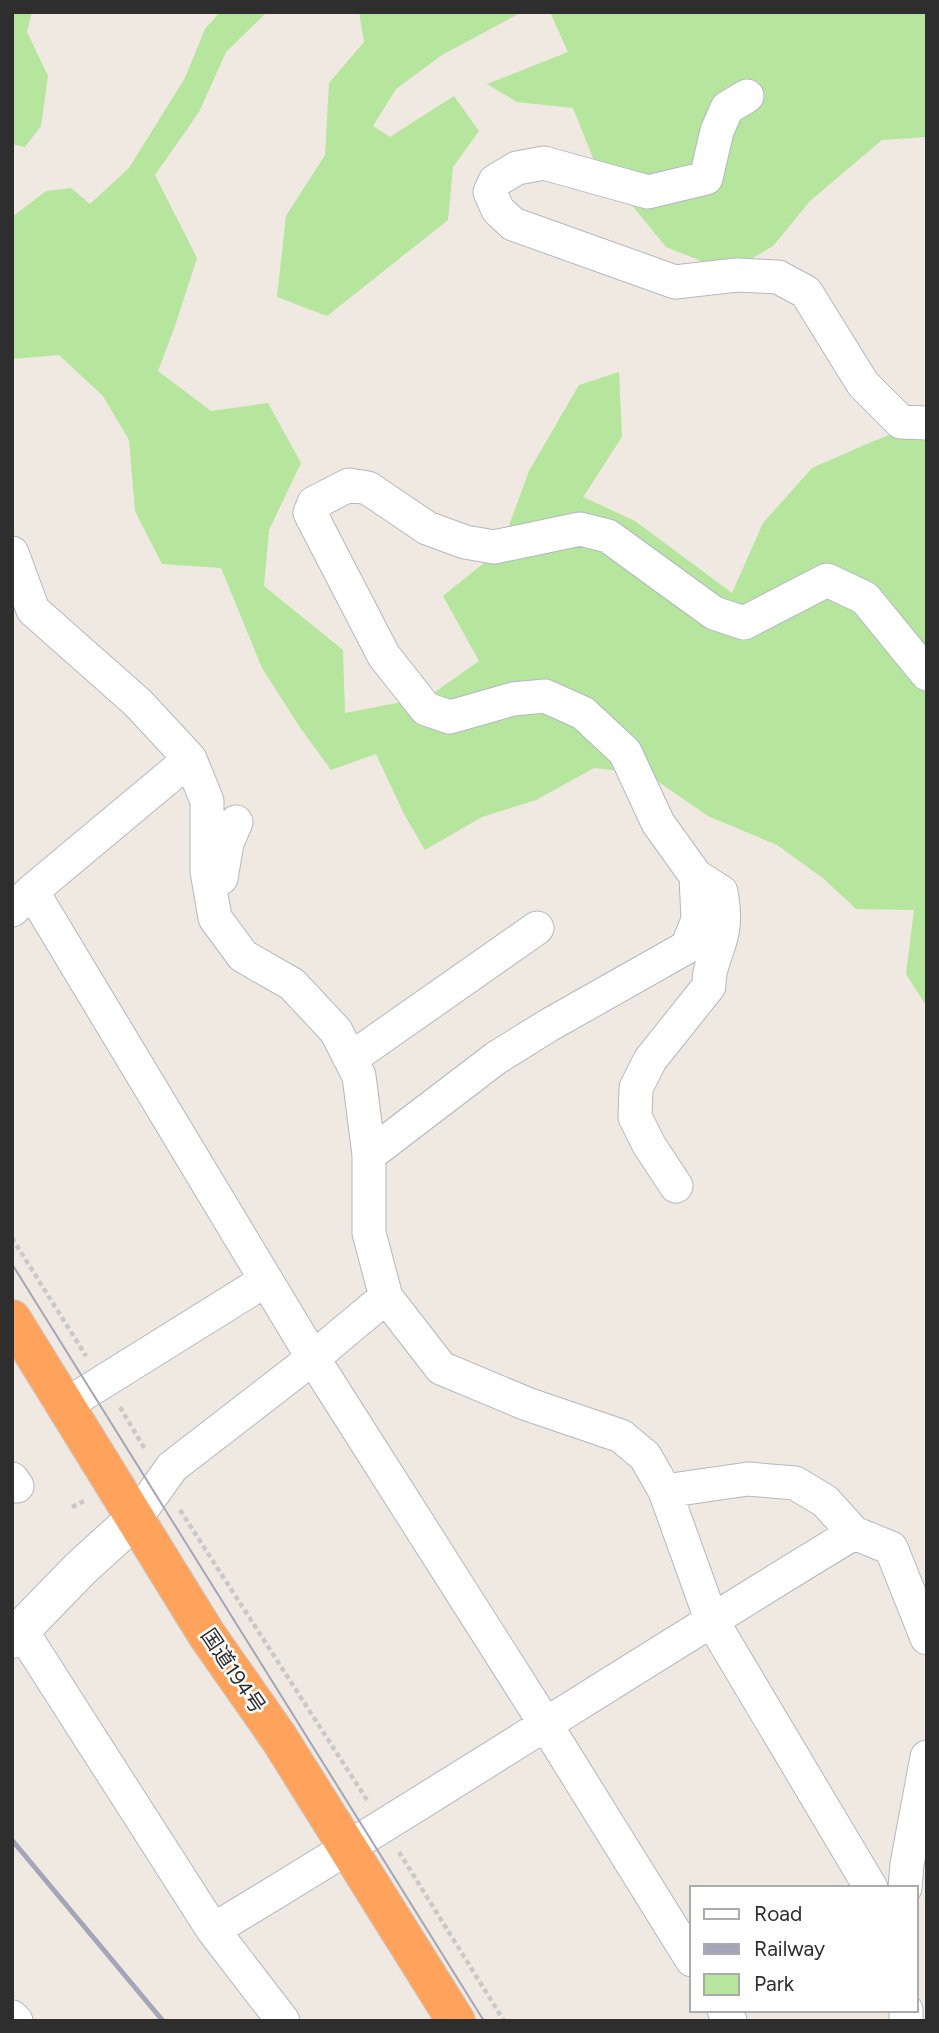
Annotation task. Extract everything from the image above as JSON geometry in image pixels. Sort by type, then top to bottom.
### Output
[{"type":"highway","name":"国道194号","points":[[12,1319],[207,1635],[279,1738],[456,2021]]},
{"type":"street","points":[[747,96],[727,108],[706,178],[648,192],[544,163],[517,168],[495,181],[491,192],[498,210],[513,224],[675,282],[737,275],[778,277],[806,292],[863,384],[901,422],[927,423]]},
{"type":"street","points":[[676,1186],[649,1145],[635,1117],[636,1087],[650,1060],[723,981],[708,975],[722,936],[725,910],[721,892],[696,876],[658,823],[625,752],[583,713],[545,696],[513,699],[450,716],[426,709],[384,656],[310,513],[314,503],[349,485],[368,488],[427,528],[465,542],[494,547],[580,529],[608,536],[714,612],[744,623],[827,580],[865,598],[927,674]]},
{"type":"street","points":[[12,552],[33,610],[138,703],[190,759],[208,801],[207,871],[215,918],[243,956],[292,984],[336,1031],[359,1076],[369,1155],[369,1233],[386,1297],[441,1368],[527,1404],[621,1436],[645,1457],[665,1491],[711,1619],[870,1886]]},
{"type":"street","points":[[190,759],[22,900],[266,1280],[313,1359],[690,1957]]},
{"type":"street","points":[[215,918],[227,843],[236,822]]},
{"type":"street","points":[[369,1155],[496,1058],[688,947],[698,920],[696,876]]},
{"type":"street","points":[[349,1057],[537,929]]},
{"type":"street","points":[[64,1406],[266,1280]]},
{"type":"street","points":[[283,2021],[213,1930],[16,1635],[81,1568],[135,1519],[172,1467],[313,1359],[386,1297]]},
{"type":"street","points":[[665,1491],[748,1479],[795,1483],[825,1501],[854,1533],[891,1548],[927,1638]]},
{"type":"street","points":[[213,1930],[546,1725],[711,1619],[854,1533]]},
{"type":"street","points":[[905,1886],[927,1756]]},
{"type":"street","points":[[12,2017],[16,2021]]},
{"type":"path","points":[[167,1473],[175,1503],[383,1825],[504,2021]]},
{"type":"green space","points":[[12,12],[32,12],[27,32],[48,76],[41,126],[25,147],[12,144]]},
{"type":"green space","points":[[220,12],[267,12],[226,52],[199,112],[155,175],[197,258],[158,371],[211,411],[268,403],[301,463],[269,530],[264,586],[343,650],[345,713],[428,697],[479,661],[443,596],[500,550],[529,471],[579,385],[619,372],[622,437],[583,497],[635,521],[732,593],[763,523],[812,468],[927,420],[927,1007],[906,974],[914,910],[856,909],[824,879],[777,845],[708,816],[647,774],[594,768],[536,800],[482,817],[425,850],[404,814],[376,754],[331,770],[299,726],[262,668],[221,568],[162,564],[135,511],[129,440],[103,396],[59,355],[12,359],[12,217],[46,191],[71,188],[90,204],[129,168],[185,78],[205,29]]},
{"type":"green space","points":[[359,12],[522,12],[442,55],[396,89],[373,126],[390,137],[454,96],[479,131],[453,167],[448,220],[327,316],[277,297],[286,216],[325,155],[329,83],[364,42]]},
{"type":"green space","points":[[550,12],[927,12],[927,137],[882,140],[810,201],[773,246],[729,272],[666,247],[593,158],[573,108],[517,102],[487,84],[568,52]]},
{"type":"tram line","points":[[12,1264],[484,2021]]},
{"type":"railway","points":[[12,1840],[163,2021]]}]
